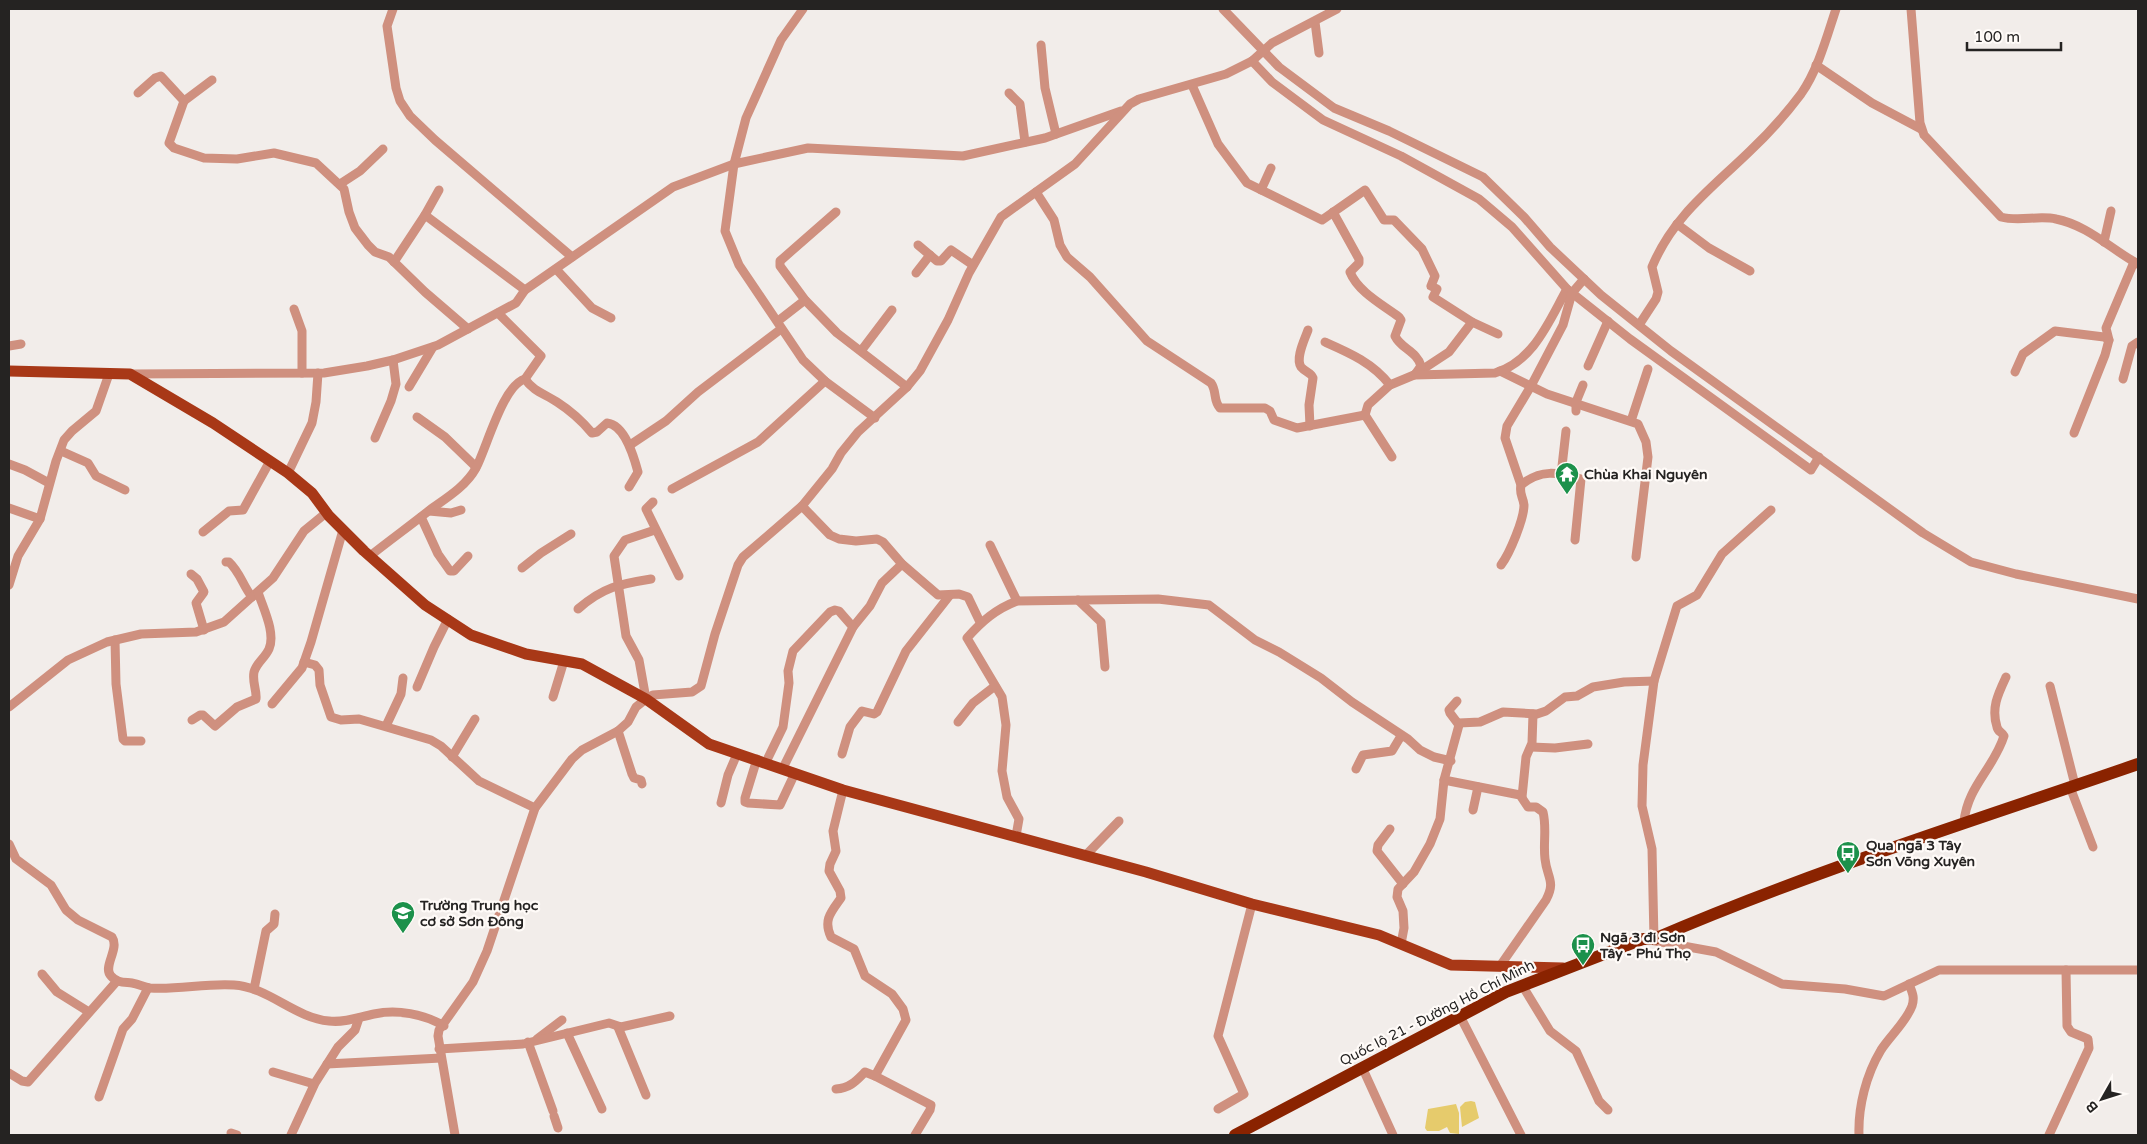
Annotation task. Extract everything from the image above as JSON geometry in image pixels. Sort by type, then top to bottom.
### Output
[{"type":"highway","name":"Quốc lộ 21 - Đường Hồ Chí Minh","points":[[1235,1135],[1460,1016],[1522,985],[1563,968],[1649,939],[1725,908],[1964,822],[2138,764]]},
{"type":"main road","points":[[9,370],[130,374],[213,423],[288,473],[312,493],[343,530],[425,605],[471,635],[526,654],[582,664],[646,699],[709,744],[843,790],[1086,855],[1252,904],[1379,936],[1451,965],[1563,968]]},
{"type":"street","points":[[393,9],[387,26],[396,88],[400,101],[410,116],[435,140],[572,257]]},
{"type":"street","points":[[803,9],[781,40],[750,109],[734,164],[725,231],[739,266],[803,360],[825,381],[875,418]]},
{"type":"street","points":[[1223,9],[1257,56],[1272,82],[1323,120],[1401,156],[1479,199],[1512,227],[1570,291],[1608,321],[1811,470],[1819,457]]},
{"type":"street","points":[[455,1135],[438,1036],[473,982],[487,951],[536,808],[572,759],[582,750],[618,731],[628,722],[636,707],[653,695],[692,692],[701,686],[715,634],[738,565],[752,548],[802,506],[832,469],[840,452],[858,432],[907,387],[920,371],[943,329],[973,265],[1001,217],[1075,164],[1124,110],[1140,99],[1192,86],[1226,74],[1257,56],[1272,43],[1337,9]]},
{"type":"street","points":[[1638,325],[1656,299],[1658,292],[1652,271],[1653,264],[1677,224],[1711,186],[1752,150],[1804,90],[1816,65],[1836,9]]},
{"type":"street","points":[[1910,9],[1921,129],[1924,135],[2002,217],[2056,219],[2090,232],[2136,263],[2106,328],[2108,340],[2105,355],[2074,434]]},
{"type":"street","points":[[1315,22],[1319,53]]},
{"type":"street","points":[[1041,45],[1045,88],[1056,134]]},
{"type":"street","points":[[1257,56],[1334,108],[1390,132],[1483,177],[1524,217],[1550,247],[1638,325],[1671,351],[1923,533],[1971,562],[2016,574],[2138,599]]},
{"type":"street","points":[[1816,65],[1872,103],[1921,129]]},
{"type":"street","points":[[138,93],[155,78],[161,76],[184,101]]},
{"type":"street","points":[[212,80],[184,101],[169,143],[174,148],[204,158],[237,159],[274,153],[316,163],[344,189],[355,228],[375,252],[394,262],[468,329]]},
{"type":"street","points":[[1192,86],[1218,144],[1247,183],[1322,220],[1365,190],[1384,220],[1394,220],[1422,249],[1435,276],[1431,286],[1437,289],[1433,297],[1472,322],[1498,334]]},
{"type":"street","points":[[1009,93],[1020,104],[1025,142]]},
{"type":"street","points":[[130,374],[318,373],[393,360],[433,347],[516,303],[525,290],[673,187],[734,164],[808,148],[963,156],[1056,134],[1124,110]]},
{"type":"street","points":[[340,184],[360,171],[383,149]]},
{"type":"street","points":[[1261,190],[1272,168]]},
{"type":"street","points":[[394,262],[439,190]]},
{"type":"street","points":[[1036,192],[1054,220],[1060,246],[1066,257],[1090,278],[1147,342],[1211,383],[1215,389],[1216,403],[1220,408],[1265,408],[1270,411],[1273,419],[1281,424],[1297,428],[1365,414]]},
{"type":"street","points":[[2104,242],[2111,211]]},
{"type":"street","points":[[836,212],[780,261],[780,266],[805,300],[837,333],[907,387]]},
{"type":"street","points":[[1333,212],[1360,259],[1359,263],[1350,272],[1352,276],[1367,294],[1401,320],[1395,336],[1419,360],[1421,366],[1414,375]]},
{"type":"street","points":[[425,215],[525,290]]},
{"type":"street","points":[[1677,224],[1710,248],[1750,271]]},
{"type":"street","points":[[918,245],[937,261],[941,261],[951,250],[973,265]]},
{"type":"street","points":[[916,273],[930,255]]},
{"type":"street","points":[[556,269],[592,308],[611,318]]},
{"type":"street","points":[[1500,371],[1526,354],[1535,345],[1570,291],[1584,279]]},
{"type":"street","points":[[1501,565],[1510,552],[1524,506],[1519,493],[1521,485],[1505,438],[1507,426],[1531,386],[1563,325],[1570,291]]},
{"type":"street","points":[[630,445],[666,421],[698,392],[780,325],[805,300]]},
{"type":"street","points":[[294,309],[302,331],[302,373]]},
{"type":"street","points":[[861,351],[892,310]]},
{"type":"street","points":[[370,556],[464,484],[476,467],[504,399],[513,386],[525,379],[541,356],[498,313]]},
{"type":"street","points":[[1588,366],[1608,321]]},
{"type":"street","points":[[1365,414],[1368,405],[1390,385],[1414,375],[1449,352],[1472,322]]},
{"type":"street","points":[[1308,330],[1300,362],[1301,366],[1312,374],[1313,378],[1309,405],[1310,426]]},
{"type":"street","points":[[2015,372],[2023,354],[2055,331],[2104,337],[2108,340]]},
{"type":"street","points":[[1325,342],[1351,353],[1367,363],[1390,385]]},
{"type":"street","points":[[2123,379],[2132,346],[2138,342]]},
{"type":"street","points":[[9,346],[22,344]]},
{"type":"street","points":[[409,387],[433,347]]},
{"type":"street","points":[[375,438],[389,408],[396,384],[393,360]]},
{"type":"street","points":[[1632,421],[1648,369]]},
{"type":"street","points":[[1414,375],[1500,371],[1576,406],[1638,424],[1642,430],[1648,457],[1636,557]]},
{"type":"street","points":[[288,473],[312,423],[318,373]]},
{"type":"street","points":[[9,585],[18,556],[40,519],[66,437],[94,414],[109,374]]},
{"type":"street","points":[[525,379],[533,389],[557,402],[579,418],[592,433],[597,432],[607,422],[610,422],[630,445],[638,472],[629,487]]},
{"type":"street","points":[[672,489],[758,442],[825,381]]},
{"type":"street","points":[[1576,406],[1583,385]]},
{"type":"street","points":[[1365,414],[1392,457]]},
{"type":"street","points":[[418,417],[445,437],[476,467]]},
{"type":"street","points":[[1560,475],[1566,430]]},
{"type":"street","points":[[61,450],[88,463],[96,476],[125,490]]},
{"type":"street","points":[[203,532],[229,511],[243,510],[270,461]]},
{"type":"street","points":[[9,464],[26,470],[50,483]]},
{"type":"street","points":[[1521,485],[1531,477],[1544,472],[1580,479],[1575,540]]},
{"type":"street","points":[[653,502],[646,508],[678,576]]},
{"type":"street","points":[[802,506],[830,536],[856,541],[877,539],[887,545],[902,564],[938,595],[959,594],[968,596],[980,622]]},
{"type":"street","points":[[9,508],[40,519]]},
{"type":"street","points":[[425,514],[451,513],[461,510]]},
{"type":"street","points":[[1771,510],[1722,554],[1697,595],[1677,606],[1654,681],[1644,766],[1642,806],[1652,849],[1649,939],[1716,952],[1782,984],[1845,989],[1884,996],[1939,970],[2138,970]]},
{"type":"street","points":[[9,708],[68,660],[92,648],[141,634],[186,633],[204,630],[224,622],[255,595],[279,570],[304,531],[326,512]]},
{"type":"street","points":[[425,514],[438,554],[450,571],[454,571],[468,556]]},
{"type":"street","points":[[272,704],[282,691],[298,676],[304,662],[343,530]]},
{"type":"street","points":[[646,699],[639,660],[626,636],[614,556],[625,540],[655,530]]},
{"type":"street","points":[[522,568],[571,534]]},
{"type":"street","points":[[990,545],[1017,601]]},
{"type":"street","points":[[192,720],[203,715],[215,726],[237,707],[256,699],[253,686],[254,672],[259,662],[268,652],[272,641],[255,595],[244,588],[235,568],[229,562],[226,562]]},
{"type":"street","points":[[783,768],[853,627],[870,606],[882,582],[902,564]]},
{"type":"street","points":[[190,574],[197,579],[204,592],[196,603],[204,630]]},
{"type":"street","points":[[578,609],[602,591],[618,584],[651,579]]},
{"type":"street","points":[[842,754],[850,727],[862,711],[874,714],[877,712],[906,651],[950,595]]},
{"type":"street","points":[[1016,836],[1019,818],[1007,797],[1002,771],[1006,725],[1002,697],[967,638],[980,622],[1001,607],[1017,601],[1158,599],[1209,605],[1255,640],[1279,652],[1321,678],[1401,736],[1408,739],[1420,750],[1434,757],[1451,761]]},
{"type":"street","points":[[1078,600],[1101,622],[1106,667]]},
{"type":"street","points":[[795,773],[780,805],[745,802],[745,798],[762,761],[783,727],[789,683],[788,671],[792,651],[830,612],[835,610],[839,611],[853,627]]},
{"type":"street","points":[[417,687],[448,619]]},
{"type":"street","points":[[115,640],[116,684],[123,739],[125,741],[141,741]]},
{"type":"street","points":[[553,697],[564,661]]},
{"type":"street","points":[[304,662],[315,665],[319,670],[320,685],[331,717],[341,720],[359,719],[432,740],[484,785],[536,808]]},
{"type":"street","points":[[1964,822],[1968,800],[1999,750],[2004,736],[1997,730],[1994,709],[1996,698],[2006,677]]},
{"type":"street","points":[[386,726],[401,694],[403,678]]},
{"type":"street","points":[[1459,723],[1480,722],[1503,712],[1537,714],[1546,711],[1565,696],[1578,696],[1593,687],[1624,682],[1654,681]]},
{"type":"street","points":[[958,722],[973,703],[995,686]]},
{"type":"street","points":[[2050,686],[2073,786],[2092,847]]},
{"type":"street","points":[[1457,701],[1449,712],[1459,723]]},
{"type":"street","points":[[1500,966],[1546,900],[1551,889],[1551,876],[1545,857],[1546,824],[1543,812],[1536,807],[1528,806],[1522,797],[1526,757],[1532,746],[1533,714]]},
{"type":"street","points":[[452,757],[475,720]]},
{"type":"street","points":[[1401,944],[1404,928],[1403,911],[1397,897],[1398,889],[1414,872],[1426,851],[1440,819],[1444,780],[1451,761],[1459,723]]},
{"type":"street","points":[[618,731],[632,774],[634,778],[641,780],[642,784]]},
{"type":"street","points":[[1356,769],[1363,755],[1392,751],[1401,736]]},
{"type":"street","points":[[1532,746],[1555,748],[1588,744]]},
{"type":"street","points":[[721,803],[728,776],[737,754]]},
{"type":"street","points":[[1444,780],[1522,797]]},
{"type":"street","points":[[1473,810],[1478,787]]},
{"type":"street","points":[[843,790],[833,831],[836,851],[829,871],[840,891],[841,898],[828,915],[826,925],[836,942],[854,949],[865,976],[870,982],[886,989],[892,994],[903,1009],[906,1020],[875,1076]]},
{"type":"street","points":[[1086,855],[1119,821]]},
{"type":"street","points":[[1390,829],[1378,845],[1377,851],[1403,884]]},
{"type":"street","points":[[9,844],[16,859],[51,885],[66,910],[78,920],[112,937],[114,940],[114,950],[108,971],[117,981],[148,988],[218,984],[254,988],[285,1005],[317,1019],[339,1022],[382,1012],[410,1013],[429,1018],[444,1026]]},
{"type":"street","points":[[1218,1109],[1244,1094],[1218,1036],[1252,904]]},
{"type":"street","points":[[254,988],[266,931],[274,924],[275,914]]},
{"type":"street","points":[[2049,1135],[2089,1048],[2088,1039],[2071,1032],[2067,1026],[2066,970]]},
{"type":"street","points":[[42,974],[57,992],[89,1012]]},
{"type":"street","points":[[9,1073],[22,1081],[28,1082],[117,981]]},
{"type":"street","points":[[1859,1135],[1858,1122],[1869,1077],[1881,1051],[1912,1005],[1914,996],[1909,984]]},
{"type":"street","points":[[1522,985],[1550,1031],[1576,1051],[1599,1101],[1608,1110]]},
{"type":"street","points":[[99,1097],[123,1029],[132,1019],[148,988]]},
{"type":"street","points":[[327,1064],[440,1054],[497,1044],[512,1045],[609,1023],[618,1027],[670,1016]]},
{"type":"street","points":[[1460,1016],[1521,1135]]},
{"type":"street","points":[[290,1135],[314,1084],[338,1047],[355,1030],[360,1018]]},
{"type":"street","points":[[532,1041],[562,1020]]},
{"type":"street","points":[[618,1027],[646,1095]]},
{"type":"street","points":[[568,1033],[602,1109]]},
{"type":"street","points":[[532,1041],[558,1128]]},
{"type":"street","points":[[1362,1067],[1393,1135]]},
{"type":"street","points":[[273,1072],[314,1084]]},
{"type":"street","points":[[836,1089],[850,1085],[866,1072],[931,1105],[916,1135]]},
{"type":"shaded area","points":[[1465,1102],[1475,1102],[1479,1118],[1462,1127],[1460,1107]]},
{"type":"shaded area","points":[[1456,1104],[1459,1113],[1459,1134],[1450,1133],[1447,1127],[1439,1131],[1427,1131],[1425,1128],[1428,1109]]},
{"type":"place","name":"Chùa Khai Nguyên","points":[[1567,495]]},
{"type":"place","name":"Qua ngã 3 Tây Sơn Võng Xuyên","points":[[1848,874]]},
{"type":"place","name":"Trường Trung học cơ sở Sơn Đông","points":[[403,934]]},
{"type":"place","name":"Ngã 3 đi Sơn Tây - Phú Thọ","points":[[1583,966]]}]
